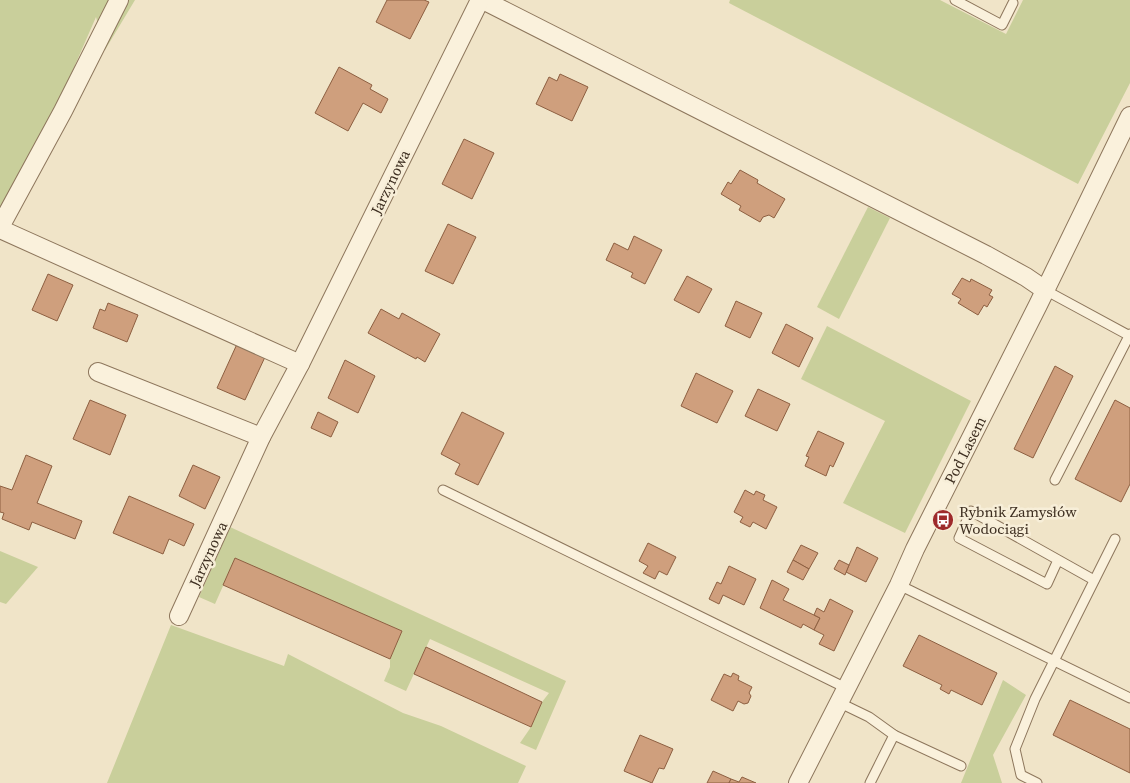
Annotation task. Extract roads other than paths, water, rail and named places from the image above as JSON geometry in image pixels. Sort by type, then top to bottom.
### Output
[{"type":"street","points":[[119,0],[63,111],[0,228],[300,364]]},
{"type":"street","points":[[481,0],[986,255],[1045,290]]},
{"type":"street","name":"Jarzynowa","points":[[179,616],[261,438],[300,364],[481,0]]},
{"type":"street","name":"Pod Lasem","points":[[798,783],[899,585],[915,549],[1130,116]]},
{"type":"street","points":[[98,372],[261,438]]},
{"type":"lane","points":[[955,0],[1002,25],[1013,3]]},
{"type":"lane","points":[[1045,290],[1130,336],[1055,480]]},
{"type":"lane","points":[[443,490],[842,695],[894,735],[961,766]]},
{"type":"lane","points":[[1058,560],[1047,584],[959,538],[971,511],[1094,580]]},
{"type":"lane","points":[[1038,783],[1021,775],[1015,749],[1035,699],[1115,539]]},
{"type":"lane","points":[[899,585],[1130,698]]},
{"type":"lane","points":[[870,783],[894,735]]},
{"type":"place","name":"Rybnik Zamysłów Wodociągi","points":[[943,520]]}]
